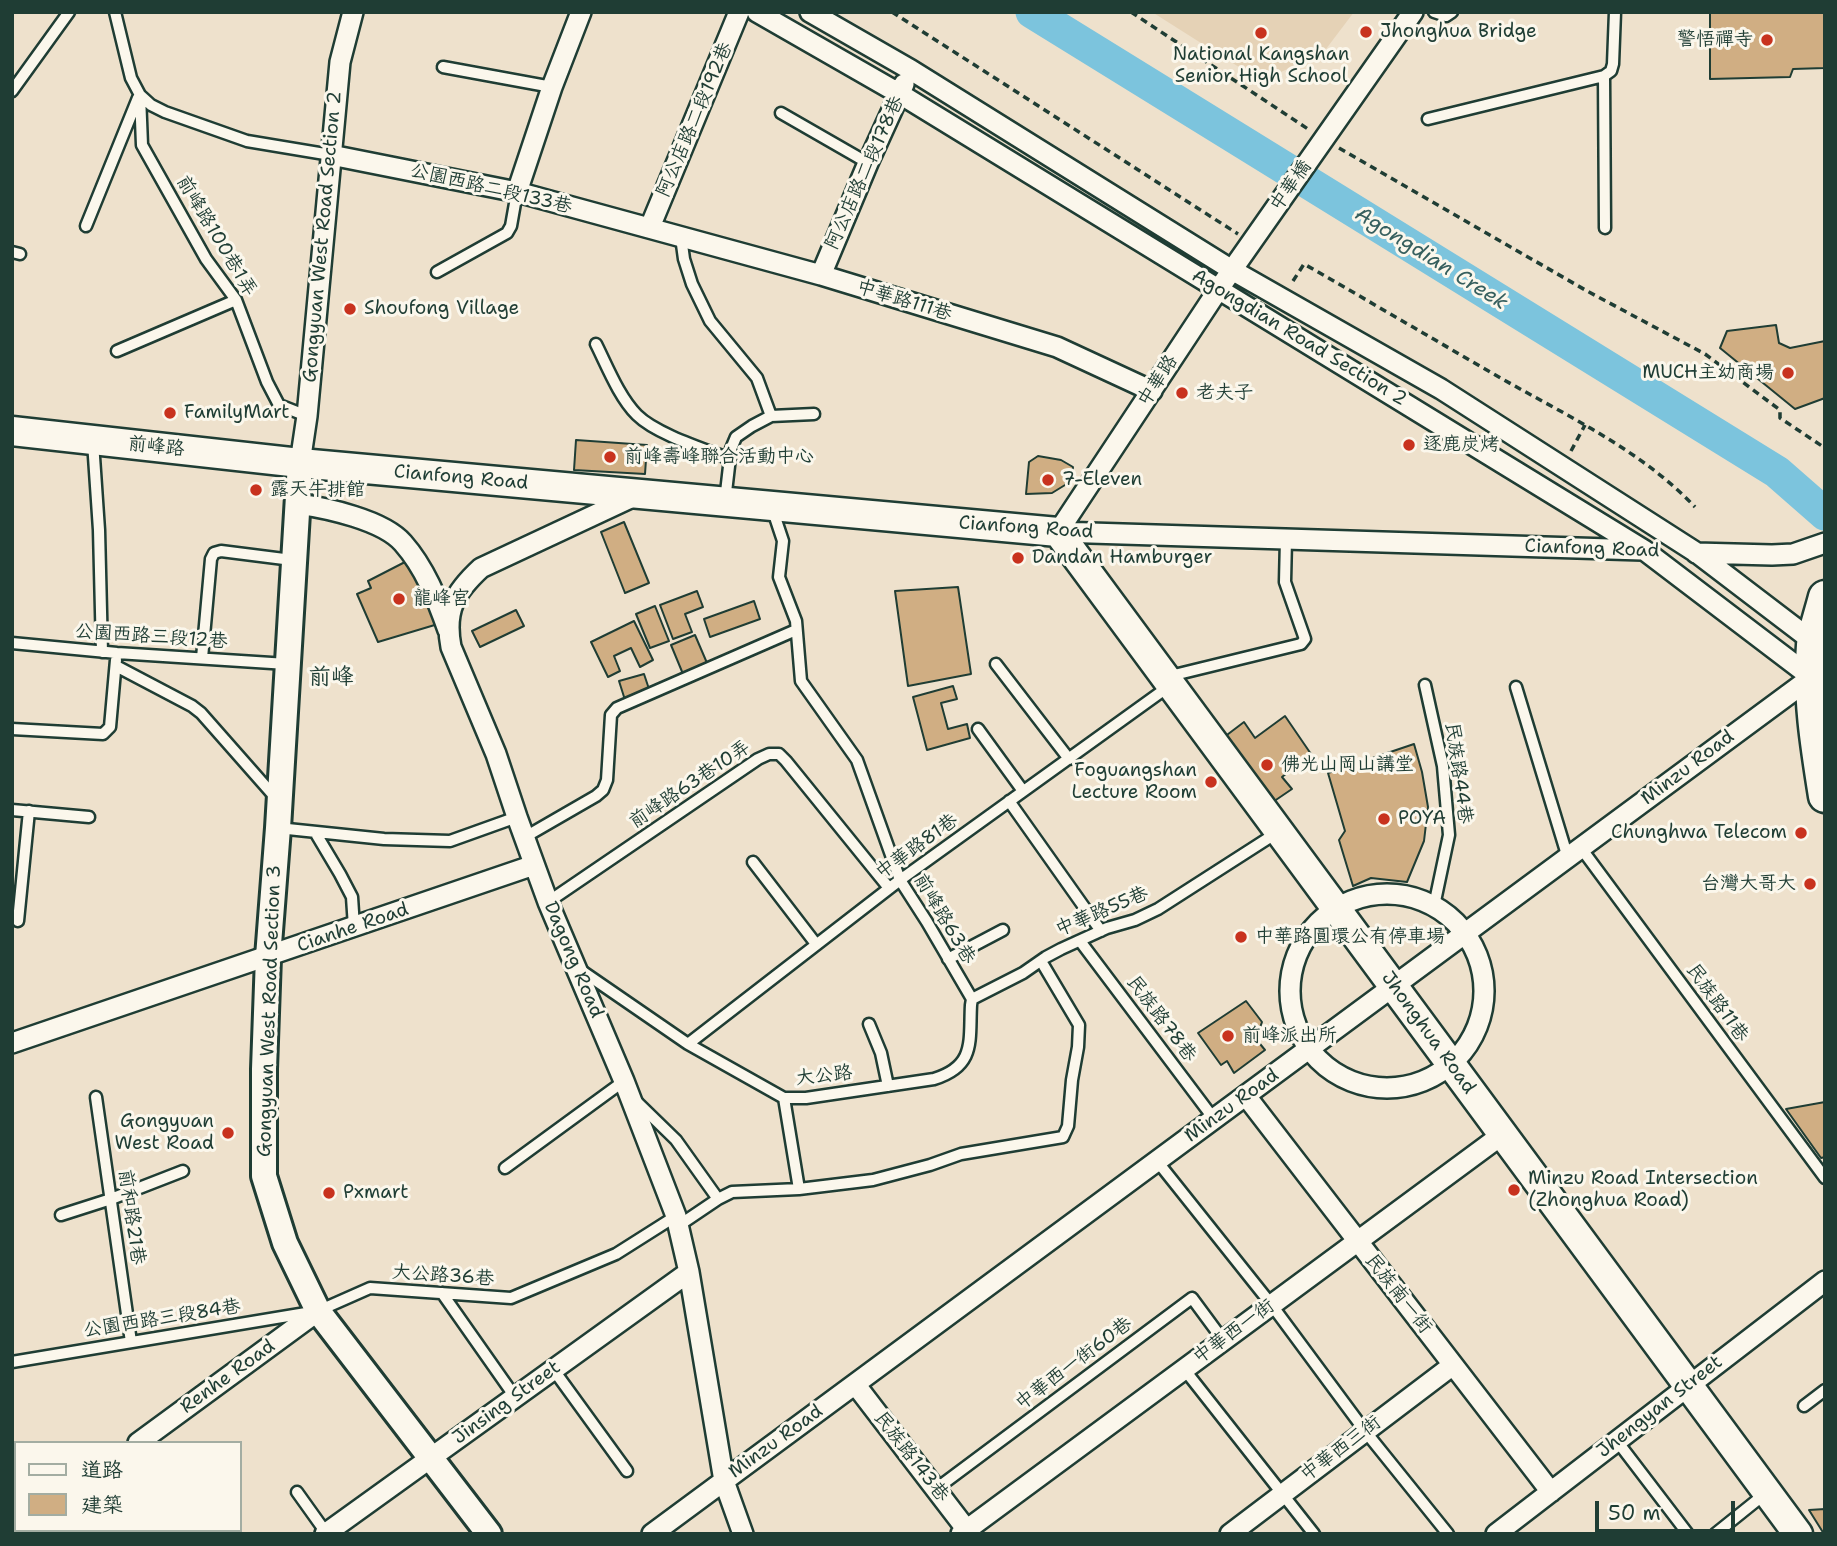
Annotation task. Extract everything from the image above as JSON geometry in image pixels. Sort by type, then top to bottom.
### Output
[{"type":"main road","name":"前峰路","points":[[12,431],[300,463]]},
{"type":"main road","name":"Cianfong Road","points":[[300,463],[1058,532]]},
{"type":"main road","name":"Jhonghua Road","points":[[1058,532],[1798,1534]]},
{"type":"main road","points":[[1825,597],[1814,724],[1825,796]]},
{"type":"street","name":"Gongyuan West Road Section 2","points":[[300,463],[307,416],[340,62],[353,12]]},
{"type":"street","points":[[517,192],[581,12]]},
{"type":"street","name":"阿公店路二段192巷","points":[[650,228],[739,12]]},
{"type":"street","name":"Agongdian Road Section 2","points":[[757,12],[900,94],[1426,415],[1644,550],[1819,664]]},
{"type":"street","name":"Agongdian Road Section 2","points":[[810,12],[911,70],[1232,270],[1441,389],[1697,553],[1819,664]]},
{"type":"street","points":[[1324,139],[1413,12]]},
{"type":"street","name":"阿公店路二段178巷","points":[[821,275],[911,70]]},
{"type":"street","name":"中華橋","points":[[1255,237],[1324,139]]},
{"type":"street","name":"公園西路二段133巷","points":[[331,155],[517,192],[650,228]]},
{"type":"street","points":[[1062,192],[1074,172]]},
{"type":"street","name":"中華路111巷","points":[[650,228],[821,275],[1057,347],[1152,391]]},
{"type":"street","name":"中華路","points":[[1058,532],[1255,237]]},
{"type":"street","points":[[1426,415],[1441,389]]},
{"type":"street","name":"Gongyuan West Road Section 3","points":[[300,463],[268,957],[264,1176],[285,1243],[318,1311],[489,1534]]},
{"type":"street","points":[[448,631],[452,605],[464,584],[481,568],[640,494]]},
{"type":"street","name":"Dagong Road","points":[[298,503],[326,508],[379,526],[402,541],[434,591],[451,647],[496,754],[548,902],[627,1088],[677,1221],[689,1272],[724,1481],[743,1534]]},
{"type":"street","name":"Cianfong Road","points":[[1058,532],[1754,555],[1793,554],[1825,543]]},
{"type":"street","name":"Minzu Road","points":[[652,1534],[1574,853],[1819,664]]},
{"type":"street","name":"Cianhe Road","points":[[12,1042],[534,865]]},
{"type":"street","points":[[1387,893],[1417,898],[1434,906],[1466,933],[1480,960],[1485,990],[1480,1020],[1466,1047],[1451,1064],[1418,1083],[1388,1088],[1358,1083],[1330,1070],[1309,1049],[1295,1021],[1291,1001],[1295,961],[1308,934],[1336,908],[1357,898],[1387,893]]},
{"type":"street","name":"民族南一街","points":[[1246,1096],[1551,1492]]},
{"type":"street","name":"中華西一街","points":[[966,1532],[1503,1134]]},
{"type":"street","name":"Jinsing Street","points":[[326,1533],[689,1272]]},
{"type":"street","name":"Jhengyan Street","points":[[1496,1534],[1825,1281]]},
{"type":"street","name":"Renhe Road","points":[[141,1441],[318,1311]]},
{"type":"street","name":"中華西三街","points":[[1230,1534],[1453,1365]]},
{"type":"street","name":"民族路143巷","points":[[855,1384],[966,1532]]},
{"type":"lane","points":[[12,91],[69,12]]},
{"type":"lane","name":"前峰路100巷1弄","points":[[115,12],[131,78],[140,95],[142,145],[206,259],[236,300],[267,382],[279,405],[307,416]]},
{"type":"lane","points":[[1434,12],[1446,16],[1452,12]]},
{"type":"lane","points":[[1429,120],[1604,76],[1611,71],[1613,64],[1615,12]]},
{"type":"lane","points":[[443,67],[552,88]]},
{"type":"lane","points":[[1604,76],[1605,228]]},
{"type":"lane","points":[[86,226],[140,95],[165,112],[247,141],[331,155]]},
{"type":"lane","points":[[781,113],[868,163]]},
{"type":"lane","points":[[438,272],[507,233],[511,226],[517,192]]},
{"type":"lane","points":[[681,237],[688,271],[710,321],[757,377],[771,416]]},
{"type":"lane","points":[[117,351],[236,300]]},
{"type":"lane","points":[[596,344],[626,402],[638,416],[662,432],[730,459]]},
{"type":"lane","points":[[724,502],[736,437],[771,416],[814,414]]},
{"type":"lane","points":[[93,440],[99,530],[102,652]]},
{"type":"lane","name":"前峰路63巷","points":[[772,506],[783,541],[779,577],[796,621],[801,681],[857,760],[900,880],[972,999]]},
{"type":"lane","points":[[1169,681],[1301,644],[1305,639],[1285,582],[1286,539]]},
{"type":"lane","points":[[202,658],[211,559],[214,553],[221,551],[294,560]]},
{"type":"lane","points":[[525,837],[603,790],[607,780],[611,715],[617,708],[796,630]]},
{"type":"lane","name":"公園西路三段12巷","points":[[12,643],[102,652],[288,664]]},
{"type":"lane","points":[[12,729],[103,734],[110,727],[117,653]]},
{"type":"lane","points":[[996,664],[1069,759]]},
{"type":"lane","name":"公園西路三段12巷","points":[[116,666],[201,713],[279,801]]},
{"type":"lane","name":"中華路81巷","points":[[688,1044],[889,888],[1069,759],[1169,681]]},
{"type":"lane","name":"民族路44巷","points":[[1425,685],[1443,766],[1449,835],[1434,906]]},
{"type":"lane","name":"民族路11巷","points":[[1516,687],[1574,853],[1825,1178]]},
{"type":"lane","points":[[978,729],[1023,791]]},
{"type":"lane","name":"前峰路63巷10弄","points":[[548,902],[769,754],[779,754],[786,761],[889,888]]},
{"type":"lane","points":[[1009,801],[1101,931]]},
{"type":"lane","points":[[12,810],[89,817]]},
{"type":"lane","points":[[18,921],[29,811]]},
{"type":"lane","points":[[278,828],[384,839],[450,841],[517,817]]},
{"type":"lane","name":"中華路55巷","points":[[972,999],[1023,973],[1046,957],[1158,908],[1279,831]]},
{"type":"lane","points":[[315,832],[352,897],[355,927]]},
{"type":"lane","points":[[753,862],[816,944]]},
{"type":"lane","points":[[948,959],[1003,930]]},
{"type":"lane","name":"民族路78巷","points":[[1080,941],[1214,1119]]},
{"type":"lane","points":[[505,1168],[627,1088],[676,1140],[718,1199],[732,1192],[799,1189],[873,1180],[961,1154],[1063,1137],[1068,1126],[1079,1025],[1041,961]]},
{"type":"lane","name":"大公路","points":[[573,964],[688,1044],[784,1098],[806,1098],[946,1076],[963,1061],[968,1051],[972,999]]},
{"type":"lane","points":[[869,1024],[881,1053],[888,1086]]},
{"type":"lane","name":"前和路21巷","points":[[96,1097],[131,1342]]},
{"type":"lane","points":[[784,1098],[799,1189]]},
{"type":"lane","points":[[1157,1161],[1448,1534]]},
{"type":"lane","points":[[61,1216],[183,1171]]},
{"type":"lane","name":"大公路36巷","points":[[318,1311],[370,1288],[511,1298],[616,1254],[718,1199]]},
{"type":"lane","points":[[442,1293],[515,1396]]},
{"type":"lane","name":"中華西一街60巷","points":[[936,1489],[1192,1298],[1223,1340]]},
{"type":"lane","name":"公園西路三段84巷","points":[[12,1362],[318,1311]]},
{"type":"lane","points":[[1184,1369],[1314,1534]]},
{"type":"lane","points":[[553,1370],[627,1471]]},
{"type":"lane","points":[[1804,1406],[1825,1390]]},
{"type":"lane","points":[[1617,1441],[1688,1534]]},
{"type":"lane","points":[[297,1492],[326,1533]]},
{"type":"lane","points":[[1715,1534],[1767,1492]]},
{"type":"path","points":[[892,12],[1255,237]]},
{"type":"path","points":[[1131,12],[1324,139],[1587,291],[1704,354],[1780,410],[1780,418],[1825,448]]},
{"type":"path","points":[[1293,281],[1304,264],[1585,425],[1651,467],[1695,507]]},
{"type":"path","points":[[1571,452],[1585,425]]},
{"type":"shaded area","name":"National Kangshan Senior High School","points":[[1152,12],[1354,12],[1323,53],[1261,81]]},
{"type":"building","name":"警悟禪寺","points":[[1710,12],[1825,12],[1825,68],[1793,69],[1790,77],[1710,79]]},
{"type":"building","name":"MUCH主幼商場","points":[[1776,325],[1779,343],[1790,348],[1825,341],[1825,398],[1795,409],[1720,348],[1727,331]]},
{"type":"building","name":"前峰壽峰聯合活動中心","points":[[576,440],[647,445],[645,474],[574,470]]},
{"type":"building","name":"7-Eleven","points":[[1038,456],[1061,460],[1073,467],[1072,475],[1065,485],[1052,493],[1026,494],[1029,462]]},
{"type":"building","points":[[624,522],[649,583],[625,593],[601,532]]},
{"type":"building","points":[[405,562],[423,585],[438,624],[378,642],[357,594],[371,588],[368,581]]},
{"type":"building","points":[[958,587],[971,674],[908,686],[895,591]]},
{"type":"building","points":[[697,591],[703,607],[685,614],[692,632],[673,639],[660,605]]},
{"type":"building","points":[[754,601],[760,619],[710,637],[704,619]]},
{"type":"building","points":[[655,606],[669,641],[650,648],[636,614]]},
{"type":"building","points":[[516,610],[524,626],[480,647],[472,631]]},
{"type":"building","points":[[634,621],[653,660],[640,667],[631,648],[614,656],[620,671],[608,677],[591,642]]},
{"type":"building","points":[[695,635],[707,663],[683,674],[671,645]]},
{"type":"building","points":[[644,674],[650,692],[625,700],[619,681]]},
{"type":"building","points":[[953,686],[957,699],[941,703],[948,729],[967,724],[970,738],[927,750],[913,697]]},
{"type":"building","name":"佛光山岡山講堂","points":[[1285,716],[1311,754],[1282,777],[1292,789],[1267,806],[1219,741],[1244,722],[1255,738]]},
{"type":"building","name":"POYA","points":[[1414,744],[1428,807],[1424,841],[1407,882],[1371,878],[1353,886],[1339,840],[1345,831],[1328,773]]},
{"type":"building","name":"前峰派出所","points":[[1246,1001],[1262,1022],[1256,1039],[1265,1050],[1234,1073],[1227,1061],[1221,1065],[1198,1033]]},
{"type":"building","points":[[1825,1102],[1825,1157],[1821,1158],[1786,1109]]},
{"type":"building","points":[[1825,1509],[1825,1534],[1824,1534],[1809,1510]]},
{"type":"waterway","name":"Agongdian Creek","points":[[1032,12],[1777,472],[1825,514]]},
{"type":"place","name":"Jhonghua Bridge","points":[[1366,32]]},
{"type":"place","name":"National Kangshan Senior High School","points":[[1261,33]]},
{"type":"place","name":"警悟禪寺","points":[[1767,40]]},
{"type":"place","name":"Shoufong Village","points":[[350,309]]},
{"type":"place","name":"MUCH主幼商場","points":[[1788,373]]},
{"type":"place","name":"老夫子","points":[[1182,393]]},
{"type":"place","name":"FamilyMart","points":[[170,413]]},
{"type":"place","name":"逐鹿炭烤","points":[[1409,445]]},
{"type":"place","name":"前峰壽峰聯合活動中心","points":[[610,457]]},
{"type":"place","name":"7-Eleven","points":[[1048,480]]},
{"type":"place","name":"露天牛排館","points":[[256,490]]},
{"type":"place","name":"Dandan Hamburger","points":[[1018,558]]},
{"type":"place","name":"龍峰宮","points":[[399,599]]},
{"type":"place","name":"佛光山岡山講堂","points":[[1267,765]]},
{"type":"place","name":"Foguangshan Lecture Room","points":[[1211,782]]},
{"type":"place","name":"POYA","points":[[1384,819]]},
{"type":"place","name":"Chunghwa Telecom","points":[[1801,833]]},
{"type":"place","name":"台灣大哥大","points":[[1810,884]]},
{"type":"place","name":"中華路圓環公有停車場","points":[[1241,937]]},
{"type":"place","name":"前峰派出所","points":[[1228,1036]]},
{"type":"place","name":"Gongyuan West Road","points":[[228,1133]]},
{"type":"place","name":"Minzu Road Intersection (Zhonghua Road)","points":[[1514,1190]]},
{"type":"place","name":"Pxmart","points":[[329,1193]]},
{"type":"district","name":"前峰","points":[[331,678]]}]
